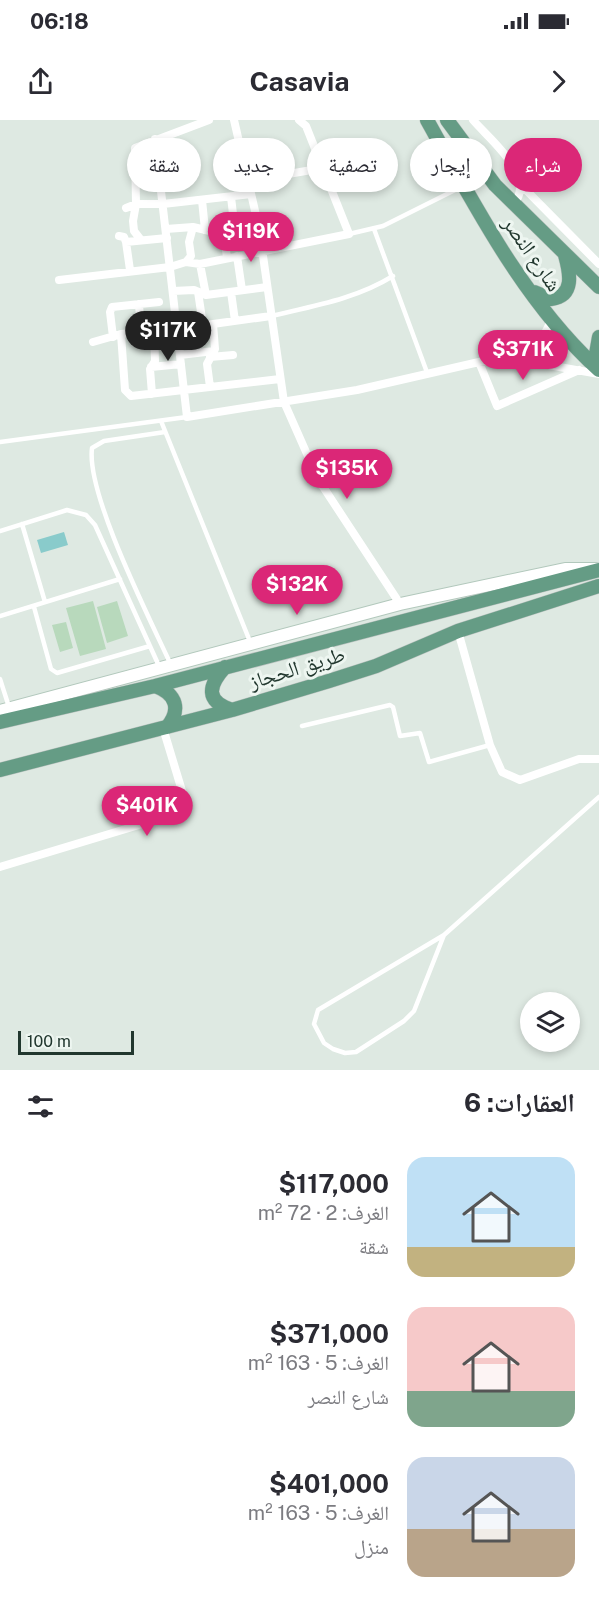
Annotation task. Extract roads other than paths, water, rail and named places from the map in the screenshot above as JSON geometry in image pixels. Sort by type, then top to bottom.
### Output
[{"type":"main road","name":"شارع النصر","points":[[427,120],[437,138]]},
{"type":"main road","name":"شارع النصر","points":[[447,120],[473,158],[513,205],[597,282]]},
{"type":"main road","name":"شارع النصر","points":[[467,192],[490,232],[532,291],[599,372]]},
{"type":"main road","points":[[532,291],[551,299],[564,294],[570,286],[565,254]]},
{"type":"main road","points":[[599,338],[596,354],[599,361]]},
{"type":"main road","points":[[6,715],[165,667],[400,604],[565,569],[599,569]]},
{"type":"main road","points":[[6,715],[155,686],[599,569]]},
{"type":"main road","name":"طريق الحجاز","points":[[0,770],[232,710],[376,666],[458,632],[599,586]]},
{"type":"main road","points":[[225,667],[212,687],[213,698],[217,704],[232,710]]},
{"type":"main road","points":[[155,686],[171,695],[176,708],[175,717],[165,728]]},
{"type":"street","points":[[158,138],[209,120]]},
{"type":"street","points":[[234,120],[238,138]]},
{"type":"street","points":[[299,120],[306,126],[311,138]]},
{"type":"street","points":[[473,120],[504,157]]},
{"type":"street","points":[[136,192],[134,231],[141,240]]},
{"type":"street","points":[[162,192],[187,417],[284,402],[428,375],[479,362],[509,358],[599,372]]},
{"type":"street","points":[[59,280],[170,267],[186,262],[201,264],[349,234],[332,192]]},
{"type":"street","points":[[513,205],[521,192]]},
{"type":"street","points":[[528,192],[599,264]]},
{"type":"street","points":[[126,208],[136,204],[163,204],[251,194],[259,228],[284,402],[318,479],[400,604]]},
{"type":"street","points":[[231,196],[235,231]]},
{"type":"street","points":[[202,200],[206,230]]},
{"type":"street","points":[[130,270],[122,239],[141,240],[193,227],[224,233],[259,228]]},
{"type":"street","points":[[186,262],[190,256],[189,242],[193,227]]},
{"type":"street","points":[[224,233],[227,258]]},
{"type":"street","points":[[237,256],[242,290]]},
{"type":"street","points":[[201,264],[203,326]]},
{"type":"street","points":[[173,291],[231,292],[267,287]]},
{"type":"street","points":[[231,292],[235,321]]},
{"type":"street","points":[[159,302],[111,309],[125,390],[131,396],[280,379]]},
{"type":"street","points":[[139,304],[141,332]]},
{"type":"street","points":[[93,342],[117,335],[271,316]]},
{"type":"street","points":[[509,358],[542,339],[552,318]]},
{"type":"street","points":[[210,387],[213,324]]},
{"type":"street","points":[[152,394],[151,367],[155,361],[153,331]]},
{"type":"street","points":[[151,367],[212,354],[232,355]]},
{"type":"street","points":[[479,362],[497,406],[579,370]]},
{"type":"street","points":[[458,632],[490,745],[502,772],[520,780],[579,759],[599,759]]},
{"type":"street","points":[[0,867],[182,812],[186,804],[165,728]]},
{"type":"lane","points":[[349,234],[374,229],[451,192]]},
{"type":"lane","points":[[374,229],[428,375]]},
{"type":"lane","points":[[271,316],[347,298],[367,291],[393,276]]},
{"type":"lane","points":[[0,442],[187,417]]},
{"type":"lane","points":[[161,421],[251,644]]},
{"type":"lane","points":[[165,432],[104,441],[92,448],[90,462],[109,524],[165,667]]},
{"type":"lane","points":[[0,531],[67,510],[86,515],[95,525],[150,646],[165,667]]},
{"type":"lane","points":[[22,524],[45,602]]},
{"type":"lane","points":[[0,616],[120,579]]},
{"type":"lane","points":[[34,607],[51,669],[57,673],[150,646]]},
{"type":"lane","points":[[0,679],[6,715]]},
{"type":"lane","points":[[302,726],[390,705],[393,707],[400,736],[422,734],[429,762],[490,745]]},
{"type":"lane","points":[[444,935],[414,1011],[404,1021],[356,1052],[345,1053],[324,1042],[314,1024],[318,1010],[444,935],[599,797]]},
{"type":"water","points":[[64,532],[68,545],[41,553],[37,540]]}]
